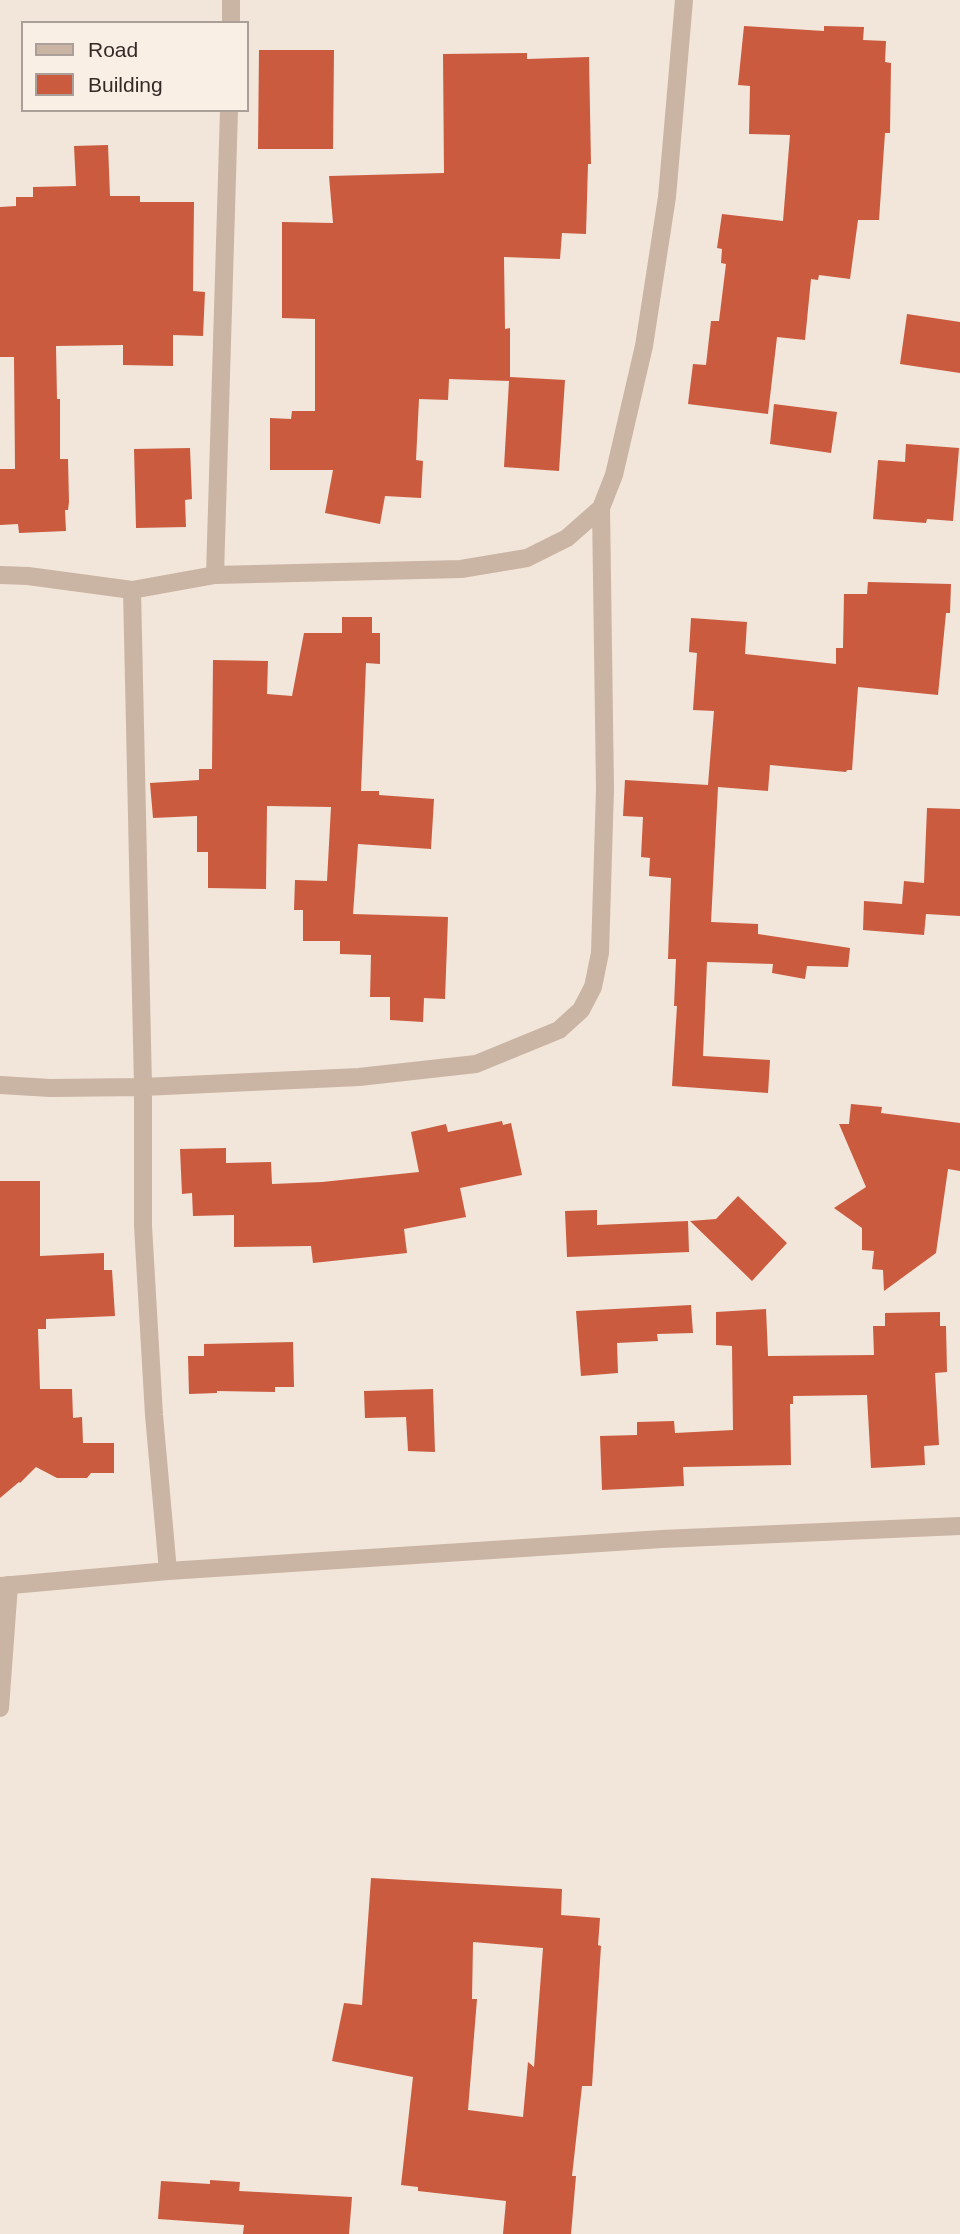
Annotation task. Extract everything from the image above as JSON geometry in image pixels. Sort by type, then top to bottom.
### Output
[{"type":"street","points":[[231,21],[232,0]]},
{"type":"street","points":[[0,1085],[50,1088],[143,1087],[359,1077],[477,1064],[559,1030],[581,1010],[593,987],[600,953],[605,789],[601,508],[614,475],[644,346],[667,197],[684,0]]},
{"type":"street","points":[[215,575],[229,112]]},
{"type":"street","points":[[0,575],[28,576],[131,590],[215,575],[461,569],[527,558],[567,538],[601,508]]},
{"type":"street","points":[[131,590],[143,1087],[143,1226],[154,1415],[168,1571]]},
{"type":"street","points":[[0,1708],[4,1585],[168,1571],[662,1539],[960,1527]]},
{"type":"building","points":[[744,26],[824,31],[824,26],[864,27],[863,40],[886,41],[885,62],[891,63],[890,133],[885,133],[879,220],[858,220],[850,279],[819,275],[818,280],[811,279],[805,340],[777,337],[768,414],[688,404],[693,364],[706,365],[711,321],[719,321],[726,264],[721,263],[722,249],[717,248],[722,214],[783,221],[790,135],[749,134],[750,86],[738,85]]},
{"type":"building","points":[[259,50],[334,50],[333,149],[258,149]]},
{"type":"building","points":[[527,53],[527,59],[589,57],[591,164],[588,164],[586,234],[562,233],[560,259],[504,257],[505,329],[510,328],[510,377],[565,380],[559,471],[504,467],[509,381],[449,379],[448,400],[419,399],[416,460],[423,461],[421,498],[385,496],[380,524],[325,513],[333,470],[270,470],[270,418],[291,419],[292,411],[315,411],[315,319],[282,318],[282,222],[333,223],[329,176],[444,173],[443,54]]},
{"type":"building","points":[[108,145],[110,196],[140,196],[140,202],[194,202],[193,291],[205,292],[203,336],[173,335],[173,366],[123,365],[123,345],[56,346],[57,399],[60,399],[60,459],[68,459],[69,502],[68,510],[65,510],[66,531],[19,533],[18,524],[0,525],[0,469],[15,469],[14,357],[0,357],[0,207],[16,206],[16,197],[33,197],[33,187],[76,186],[74,146]]},
{"type":"building","points":[[907,314],[960,322],[960,373],[900,364]]},
{"type":"building","points":[[774,404],[837,412],[831,453],[770,444]]},
{"type":"building","points":[[906,444],[959,448],[953,521],[927,519],[926,523],[873,519],[878,460],[905,462]]},
{"type":"building","points":[[190,448],[192,499],[185,500],[186,527],[136,528],[134,449]]},
{"type":"building","points":[[868,582],[951,584],[950,613],[946,613],[938,695],[858,687],[852,770],[846,772],[770,765],[768,791],[718,787],[711,922],[758,924],[758,934],[850,948],[848,967],[807,966],[805,979],[772,973],[773,964],[707,962],[703,1056],[770,1060],[768,1093],[672,1086],[677,1006],[674,1006],[676,959],[668,959],[671,878],[649,876],[650,858],[641,857],[643,817],[623,816],[625,780],[708,785],[714,711],[693,710],[697,653],[689,652],[691,618],[747,622],[745,654],[836,664],[836,648],[843,648],[844,594],[867,594]]},
{"type":"building","points":[[342,617],[372,617],[372,633],[380,633],[380,664],[366,663],[361,791],[434,799],[431,849],[358,844],[353,914],[448,917],[445,999],[424,998],[423,1022],[390,1020],[390,997],[370,997],[371,955],[340,954],[340,941],[303,941],[303,910],[294,910],[295,880],[327,881],[331,807],[267,806],[266,889],[208,888],[208,852],[197,852],[197,816],[153,818],[150,783],[199,780],[199,769],[212,769],[213,660],[268,661],[267,694],[292,696],[304,633],[342,633]]},
{"type":"building","points":[[927,808],[960,809],[960,916],[926,914],[924,935],[863,930],[864,901],[902,904],[904,881],[924,883]]},
{"type":"building","points":[[851,1104],[882,1107],[881,1113],[960,1123],[960,1171],[948,1169],[936,1253],[884,1291],[883,1270],[872,1269],[874,1251],[862,1250],[862,1228],[834,1208],[866,1187],[839,1124],[849,1124]]},
{"type":"building","points":[[502,1121],[503,1125],[511,1123],[522,1175],[460,1188],[466,1217],[404,1229],[407,1253],[313,1263],[311,1246],[234,1247],[234,1215],[193,1216],[192,1193],[182,1194],[180,1149],[226,1148],[226,1163],[271,1162],[272,1184],[322,1182],[419,1172],[411,1132],[446,1124],[448,1132]]},
{"type":"building","points":[[0,1181],[40,1181],[40,1256],[104,1253],[104,1270],[112,1270],[115,1316],[46,1319],[46,1329],[38,1329],[40,1389],[72,1389],[73,1418],[82,1417],[83,1443],[114,1443],[114,1473],[91,1473],[87,1478],[57,1478],[36,1467],[0,1498]]},
{"type":"building","points":[[738,1196],[787,1243],[752,1281],[690,1221],[716,1219]]},
{"type":"building","points":[[597,1210],[597,1225],[688,1221],[689,1252],[567,1257],[565,1211]]},
{"type":"building","points":[[691,1305],[693,1333],[657,1334],[658,1341],[617,1343],[618,1373],[581,1376],[576,1311]]},
{"type":"building","points":[[766,1309],[768,1356],[874,1355],[873,1326],[885,1326],[885,1313],[940,1312],[940,1326],[946,1326],[947,1372],[935,1373],[939,1445],[924,1446],[925,1465],[871,1468],[867,1395],[793,1396],[793,1404],[790,1404],[791,1465],[683,1467],[684,1486],[602,1490],[600,1436],[637,1435],[637,1422],[674,1421],[675,1433],[733,1430],[732,1346],[716,1345],[716,1312]]},
{"type":"building","points":[[293,1342],[294,1387],[275,1387],[275,1392],[217,1391],[189,1394],[188,1356],[204,1356],[204,1344]]},
{"type":"building","points":[[433,1389],[435,1452],[408,1451],[406,1417],[365,1418],[364,1391]]},
{"type":"building","points":[[371,1878],[562,1889],[561,1915],[600,1918],[598,1945],[601,1946],[592,2086],[582,2086],[572,2176],[576,2176],[571,2234],[503,2234],[506,2201],[418,2191],[418,2187],[401,2185],[413,2077],[332,2061],[344,2003],[362,2005]],"holes":[[[473,1942],[543,1948],[534,2067],[528,2062],[523,2117],[468,2110],[477,1999],[472,1999]]]},
{"type":"building","points":[[210,2180],[240,2182],[239,2191],[352,2197],[349,2234],[243,2234],[244,2225],[158,2219],[161,2181],[210,2184]]}]
